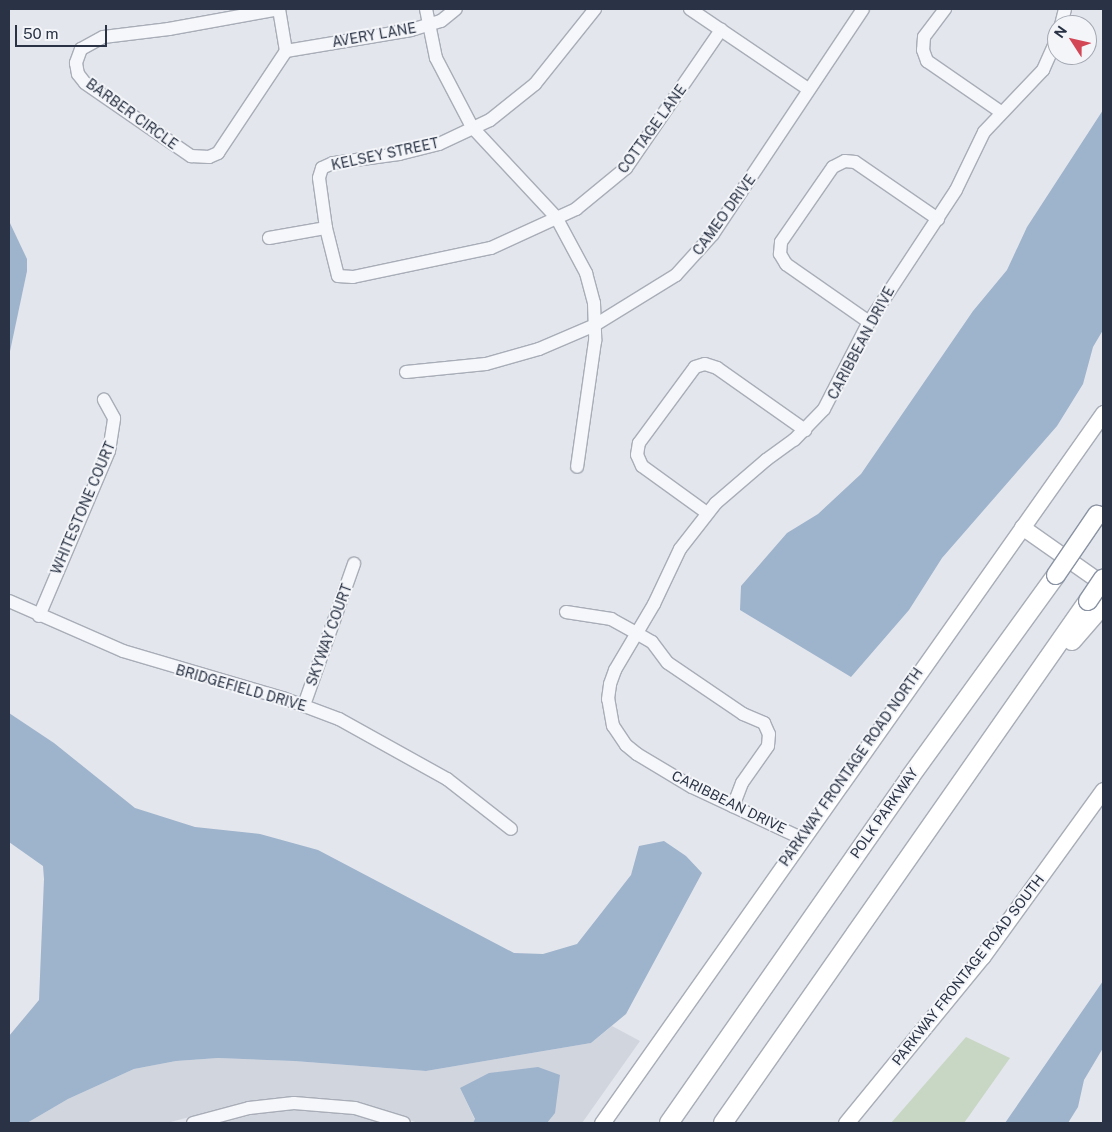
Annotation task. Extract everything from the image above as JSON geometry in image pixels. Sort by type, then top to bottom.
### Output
[{"type":"highway","name":"POLK PARKWAY","points":[[669,1123],[904,784],[1056,575],[1100,511]]},
{"type":"highway","points":[[723,1123],[1027,685],[1095,606],[1103,579]]},
{"type":"highway","points":[[659,1123],[711,1064]]},
{"type":"main road","name":"PARKWAY FRONTAGE ROAD NORTH","points":[[602,1123],[801,838],[1103,413]]},
{"type":"main road","points":[[1022,527],[1103,584]]},
{"type":"main road","name":"PARKWAY FRONTAGE ROAD SOUTH","points":[[846,1123],[982,957],[1103,790]]},
{"type":"street","name":"BARBER CIRCLE","points":[[279,9],[286,51],[218,153],[200,158],[191,156],[85,83],[78,74],[76,64],[80,49],[104,37],[169,29],[279,9]]},
{"type":"street","points":[[426,9],[436,58],[472,127],[556,218],[586,273],[595,324],[593,365],[577,467]]},
{"type":"street","name":"AVERY LANE","points":[[286,51],[429,25],[449,16],[456,9]]},
{"type":"street","name":"KELSEY STREET","points":[[338,276],[326,228],[319,178],[326,166],[416,150],[457,136],[472,127],[490,120],[535,84],[595,9]]},
{"type":"street","points":[[690,9],[808,89]]},
{"type":"street","name":"CAMEO DRIVE","points":[[406,372],[510,359],[570,338],[660,287],[693,259],[763,161],[808,89],[863,9]]},
{"type":"street","points":[[945,9],[924,37],[923,50],[927,61],[1001,112]]},
{"type":"street","name":"COTTAGE LANE","points":[[338,276],[361,275],[491,248],[576,210],[626,168],[722,30]]},
{"type":"street","name":"CARIBBEAN DRIVE","points":[[801,838],[692,787],[637,754],[626,745],[613,726],[608,698],[610,684],[615,670],[638,634],[680,549],[707,513],[736,483],[805,430],[834,393],[868,322],[956,190],[984,132],[1043,70],[1047,61]]},
{"type":"street","points":[[868,322],[786,264],[780,254],[781,242],[833,168],[844,161],[855,162],[938,219]]},
{"type":"street","points":[[270,238],[326,228]]},
{"type":"street","points":[[707,513],[642,466],[637,455],[639,443],[695,367],[704,364],[717,368],[805,430]]},
{"type":"street","name":"WHITESTONE COURT","points":[[40,616],[109,451],[114,418],[104,400]]},
{"type":"street","name":"SKYWAY COURT","points":[[304,705],[354,564]]},
{"type":"street","name":"BRIDGEFIELD DRIVE","points":[[9,601],[40,616],[158,663],[304,705],[370,734],[447,779],[511,829]]},
{"type":"street","points":[[566,612],[611,619],[652,642],[668,663],[742,714],[760,721],[768,730],[768,746],[742,783],[733,806]]},
{"type":"street","points":[[193,1123],[249,1108],[294,1103],[355,1108],[404,1123]]},
{"type":"shaded area","points":[[612,1026],[640,1041],[582,1123],[547,1123],[555,1112],[460,1088],[475,1120],[473,1123],[418,1123],[355,1101],[294,1096],[246,1102],[167,1123],[27,1123],[68,1099],[134,1069],[176,1061],[218,1058],[294,1061],[426,1071],[591,1043]]},
{"type":"shaded area","points":[[295,1109],[354,1114],[385,1123],[220,1123],[251,1115]]},
{"type":"green space","points":[[966,1037],[1010,1058],[964,1123],[891,1123]]},
{"type":"water","points":[[1103,110],[1103,330],[1093,347],[1083,384],[1057,426],[942,558],[909,610],[851,677],[740,610],[741,586],[787,533],[818,514],[861,474],[973,311],[1007,270],[1027,227]]},
{"type":"water","points":[[9,221],[27,259],[27,271],[9,356]]},
{"type":"water","points":[[9,713],[54,743],[135,808],[195,827],[260,834],[318,850],[514,953],[543,954],[577,944],[631,875],[639,846],[664,841],[686,856],[702,873],[626,1014],[591,1043],[426,1071],[294,1061],[218,1058],[176,1061],[134,1069],[68,1099],[27,1123],[9,1123],[9,1036],[39,1000],[44,879],[43,866],[9,842]]},
{"type":"water","points":[[1103,981],[1103,1048],[1084,1080],[1078,1107],[1068,1123],[1005,1123]]},
{"type":"water","points":[[538,1067],[560,1075],[555,1113],[547,1123],[473,1123],[475,1119],[460,1088],[489,1073]]}]
